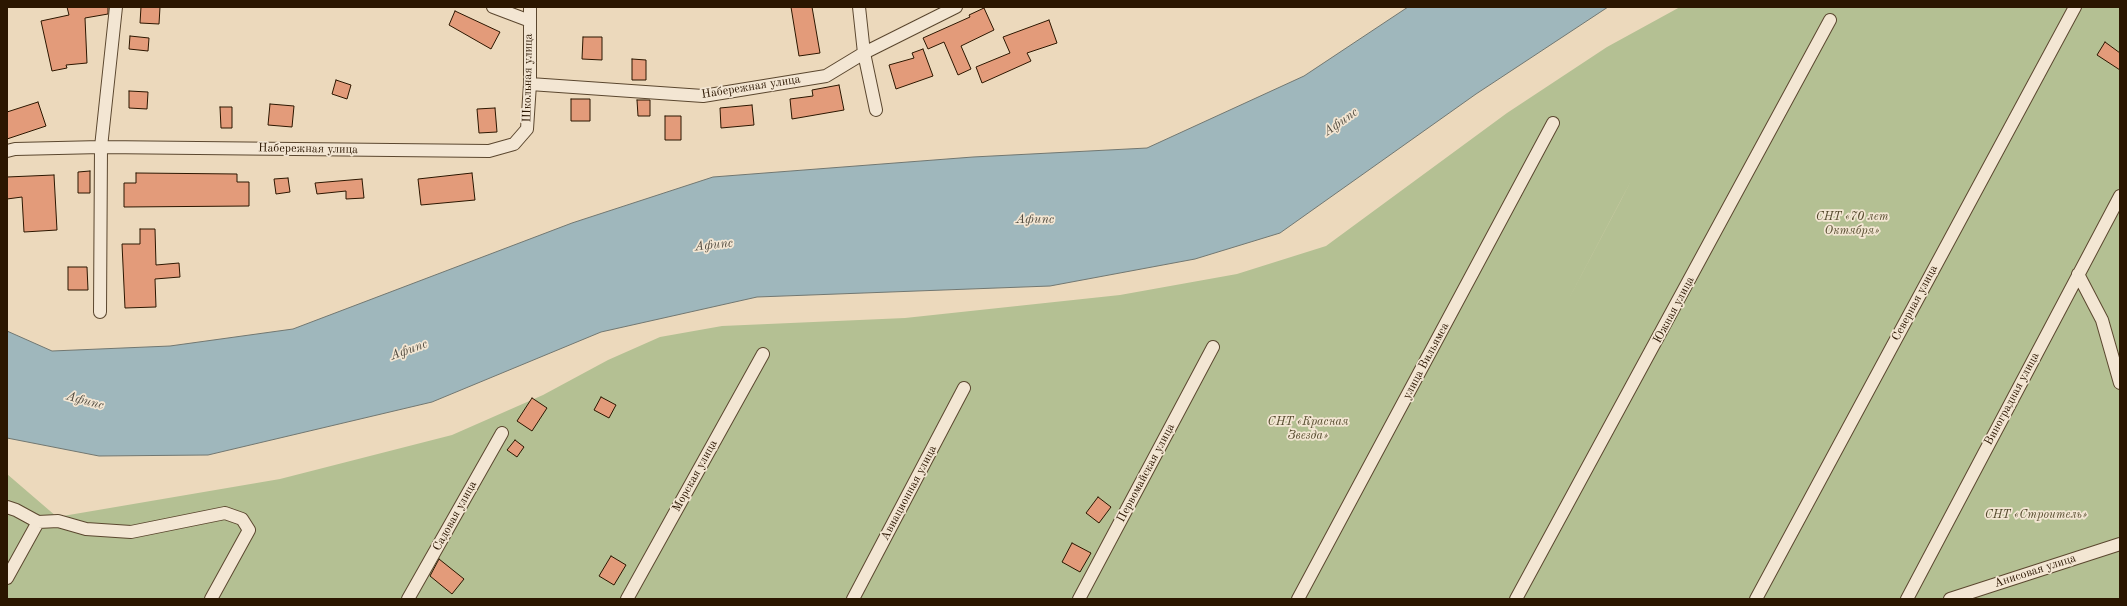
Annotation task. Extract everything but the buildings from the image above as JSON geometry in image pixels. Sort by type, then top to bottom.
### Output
[{"type":"street","points":[[100,312],[101,147],[116,7]]},
{"type":"street","points":[[493,7],[530,21]]},
{"type":"street","name":"Школьная улица","points":[[514,144],[527,129],[530,84],[530,7]]},
{"type":"street","points":[[859,7],[864,53],[876,110]]},
{"type":"street","name":"Набережная улица","points":[[530,84],[702,96],[826,76],[864,53],[956,7]]},
{"type":"street","name":"Северная улица","points":[[1756,599],[2075,7]]},
{"type":"street","name":"Южная улица","points":[[1516,599],[1830,20]]},
{"type":"street","name":"улица Вильямса","points":[[1298,599],[1553,123]]},
{"type":"street","name":"Набережная улица","points":[[7,151],[15,149],[101,147],[489,151],[514,144]]},
{"type":"street","name":"Виноградная улица","points":[[1907,599],[2119,197]]},
{"type":"street","points":[[2078,274],[2102,320],[2120,383]]},
{"type":"street","name":"Первомайская улица","points":[[1079,599],[1213,347]]},
{"type":"street","name":"Морская улица","points":[[627,599],[763,354]]},
{"type":"street","name":"Авиационная улица","points":[[853,599],[964,388]]},
{"type":"street","name":"Садовая улица","points":[[408,599],[502,433]]},
{"type":"street","points":[[7,507],[16,510],[38,522],[58,521],[86,528],[131,532],[225,513],[242,519],[249,530],[211,599]]},
{"type":"street","points":[[7,578],[38,522]]},
{"type":"street","name":"Анисовая улица","points":[[1950,599],[2120,544]]},
{"type":"green space","points":[[1680,7],[2120,7],[2120,599],[7,599],[7,474],[57,517],[280,479],[452,435],[543,395],[608,360],[660,337],[722,326],[905,318],[1120,295],[1237,274],[1326,246],[1507,113],[1607,47]],"holes":[[[1632,179],[1619,204],[1564,308]]]},
{"type":"water","name":"Афипс","points":[[1408,7],[1608,7],[1476,94],[1280,233],[1195,259],[1050,286],[757,297],[601,332],[432,402],[208,455],[99,456],[7,438],[7,331],[52,351],[170,346],[293,329],[572,223],[713,177],[973,157],[1147,148],[1304,76]]},
{"type":"park label","name":"СНТ «70 лет Октября»","points":[[1852,224]]},
{"type":"park label","name":"СНТ «Красная Звезда»","points":[[1308,429]]},
{"type":"park label","name":"СНТ «Строитель»","points":[[2036,515]]}]
